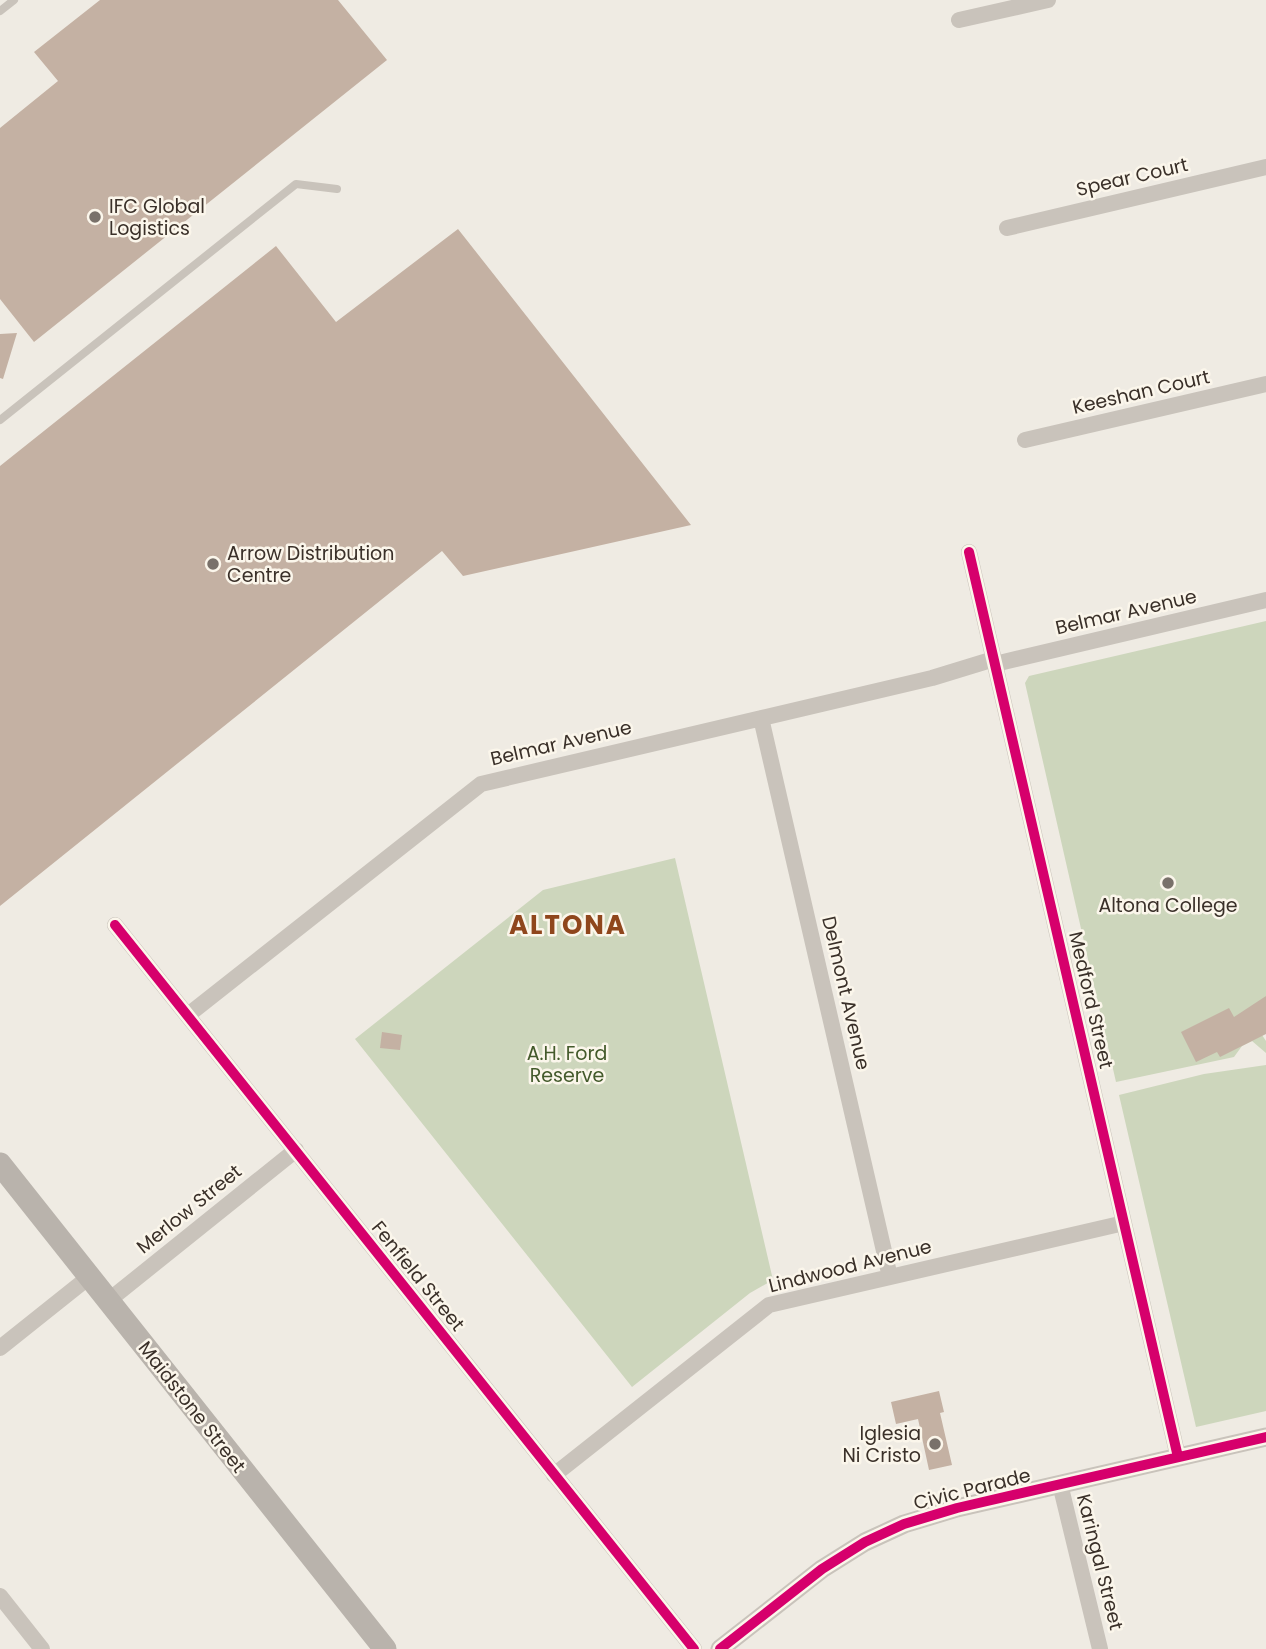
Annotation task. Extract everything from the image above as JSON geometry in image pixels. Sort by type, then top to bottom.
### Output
[{"type":"main road","name":"Maidstone Street","points":[[0,1164],[385,1649]]},
{"type":"street","points":[[959,20],[1048,0]]},
{"type":"street","name":"Spear Court","points":[[1007,228],[1266,167]]},
{"type":"street","name":"Keeshan Court","points":[[1026,440],[1266,384]]},
{"type":"street","name":"Medford Street","points":[[969,552],[1178,1457]]},
{"type":"street","name":"Belmar Avenue","points":[[188,1015],[481,784],[1266,600]]},
{"type":"street","name":"Delmont Avenue","points":[[761,718],[890,1277]]},
{"type":"street","name":"Fenfield Street","points":[[115,925],[694,1649]]},
{"type":"street","name":"Merlow Street","points":[[108,1301],[296,1150]]},
{"type":"street","name":"Lindwood Avenue","points":[[554,1475],[769,1304],[1124,1223]]},
{"type":"street","points":[[0,1348],[89,1277]]},
{"type":"street","name":"Civic Parade","points":[[720,1649],[822,1569],[887,1531],[941,1513],[1266,1437]]},
{"type":"street","name":"Karingal Street","points":[[1060,1485],[1100,1649]]},
{"type":"street","points":[[0,1597],[42,1649]]},
{"type":"lane","points":[[0,11],[14,0]]},
{"type":"lane","points":[[0,420],[296,184],[337,189]]},
{"type":"green space","name":"Altona College","points":[[1266,621],[1266,996],[1258,1029],[1266,1041],[1266,1053],[1252,1041],[1242,1046],[1234,1057],[1116,1082],[1025,683],[1029,676]]},
{"type":"green space","name":"A.H. Ford Reserve","points":[[675,858],[773,1280],[750,1293],[632,1387],[355,1039],[543,890]]},
{"type":"green space","points":[[1266,1065],[1266,1411],[1196,1427],[1119,1095],[1204,1074]]},
{"type":"building","name":"IFC Global Logistics","points":[[100,0],[338,0],[387,60],[34,342],[0,299],[0,128],[58,81],[34,52]]},
{"type":"building","name":"Arrow Distribution Centre","points":[[458,229],[691,525],[463,576],[442,551],[0,906],[0,466],[276,246],[336,322]]},
{"type":"building","points":[[17,333],[3,379],[0,378],[0,334]]},
{"type":"building","points":[[1266,996],[1266,1034],[1220,1057],[1217,1052],[1196,1062],[1181,1032],[1229,1008],[1234,1017]]},
{"type":"building","points":[[382,1032],[402,1035],[400,1050],[380,1048]]},
{"type":"building","name":"Iglesia Ni Cristo","points":[[939,1391],[944,1412],[940,1413],[952,1465],[929,1470],[918,1419],[896,1424],[891,1402]]},
{"type":"cycle path","points":[[969,552],[1178,1457]]},
{"type":"cycle path","points":[[115,925],[694,1649]]},
{"type":"cycle path","points":[[720,1649],[822,1569],[865,1542],[904,1524],[957,1508],[1266,1437]]},
{"type":"place","name":"IFC Global Logistics","points":[[95,217]]},
{"type":"place","name":"Arrow Distribution Centre","points":[[213,564]]},
{"type":"place","name":"Altona College","points":[[1168,883]]},
{"type":"place","name":"Iglesia Ni Cristo","points":[[935,1444]]},
{"type":"district","name":"ALTONA","points":[[568,925]]}]
